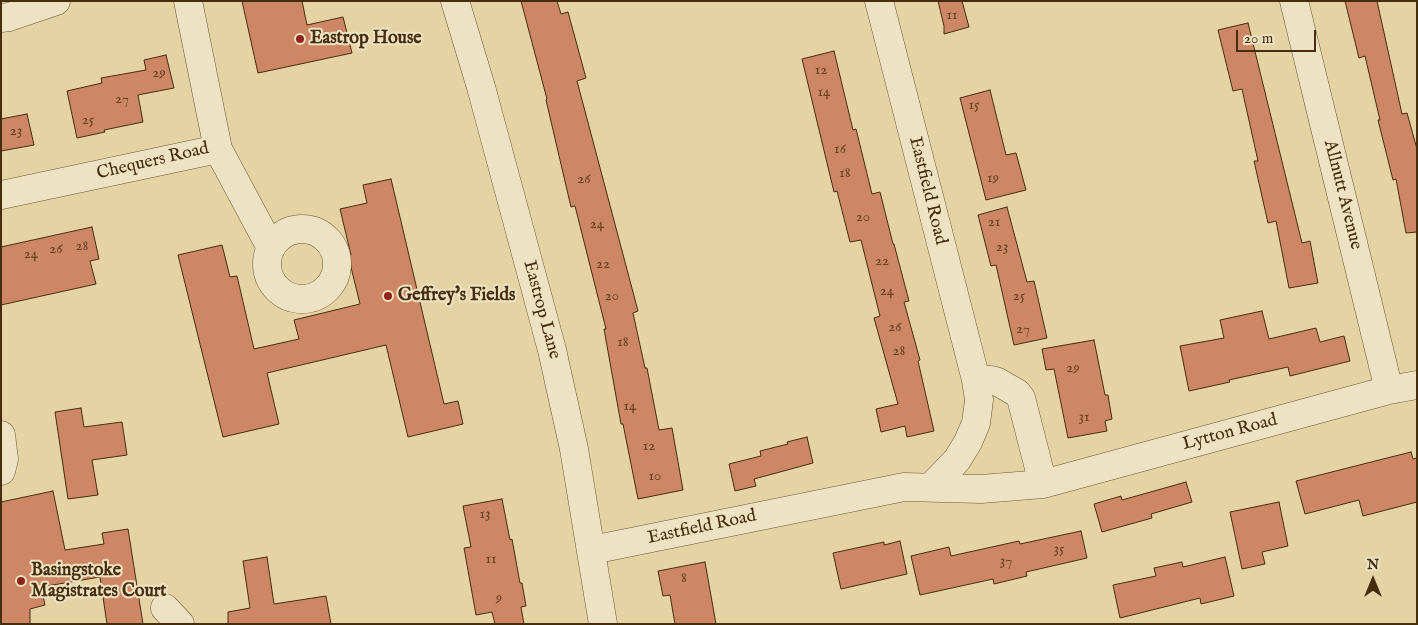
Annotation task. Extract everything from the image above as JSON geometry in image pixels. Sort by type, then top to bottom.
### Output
[{"type":"street","points":[[1,18],[56,1]]},
{"type":"street","name":"Chequers Road","points":[[1,195],[218,149],[188,1]]},
{"type":"street","name":"Eastrop Lane","points":[[455,1],[481,87],[552,350],[574,449],[603,624]]},
{"type":"street","name":"Eastfield Road","points":[[879,1],[976,380],[978,411],[974,431],[957,460],[931,487]]},
{"type":"street","name":"Allnutt Avenue","points":[[1294,1],[1389,390]]},
{"type":"street","points":[[218,149],[271,248]]},
{"type":"street","points":[[976,380],[998,382],[1017,393],[1021,398],[1043,484]]},
{"type":"street","name":"Lytton Road","points":[[1043,484],[1389,390],[1417,385]]},
{"type":"street","points":[[1,435],[4,459],[1,471]]},
{"type":"street","name":"Eastfield Road","points":[[592,550],[904,487],[981,489],[1043,484]]},
{"type":"building","name":"Eastrop House","points":[[242,1],[302,1],[307,25],[343,17],[352,53],[258,73]]},
{"type":"building","points":[[521,1],[557,1],[561,14],[568,12],[586,78],[577,81],[638,311],[633,313],[645,368],[647,368],[659,430],[672,428],[683,490],[638,499],[623,424],[621,424],[604,329],[606,329],[575,206],[571,207],[547,99]]},
{"type":"building","points":[[938,1],[962,1],[969,27],[944,34]]},
{"type":"building","points":[[1345,1],[1377,1],[1402,114],[1407,113],[1417,149],[1417,232],[1406,233],[1396,179],[1393,180],[1365,56],[1359,58]]},
{"type":"building","points":[[1248,23],[1302,243],[1310,241],[1318,283],[1289,288],[1276,221],[1268,223],[1254,161],[1258,161],[1242,89],[1233,91],[1218,30]]},
{"type":"building","points":[[834,51],[853,130],[856,129],[872,194],[880,192],[909,301],[904,302],[920,360],[918,361],[934,431],[907,437],[905,426],[881,432],[876,409],[898,404],[874,318],[880,316],[861,240],[850,242],[837,191],[834,192],[802,59]]},
{"type":"building","points":[[166,55],[174,88],[138,95],[143,122],[77,138],[67,91],[102,83],[101,78],[146,70],[144,60]]},
{"type":"building","points":[[990,90],[1006,155],[1016,153],[1026,190],[986,200],[960,98]]},
{"type":"building","points":[[27,114],[34,145],[1,151],[1,119]]},
{"type":"building","name":"Geffrey's Fields","points":[[391,179],[444,404],[458,401],[463,424],[408,437],[386,345],[267,373],[279,424],[223,437],[178,255],[222,245],[230,277],[237,276],[254,349],[299,339],[294,320],[360,304],[348,255],[351,255],[340,209],[367,203],[363,185]]},
{"type":"building","points":[[1007,207],[1027,282],[1034,281],[1047,338],[1014,345],[996,265],[991,266],[978,215]]},
{"type":"building","points":[[92,227],[99,259],[90,261],[96,284],[1,305],[1,247]]},
{"type":"building","points":[[1262,311],[1269,339],[1316,328],[1320,342],[1344,336],[1350,361],[1290,376],[1288,367],[1189,391],[1180,346],[1224,338],[1220,320]]},
{"type":"building","points":[[1094,340],[1112,419],[1105,421],[1107,431],[1068,438],[1054,369],[1046,370],[1042,349]]},
{"type":"building","points":[[81,408],[84,427],[122,422],[127,455],[92,460],[98,495],[68,499],[55,412]]},
{"type":"building","points":[[807,437],[813,463],[754,479],[756,486],[735,491],[729,464],[761,456],[760,451]]},
{"type":"building","points":[[1411,452],[1413,459],[1417,458],[1417,502],[1363,516],[1359,500],[1305,514],[1296,481]]},
{"type":"building","points":[[1186,482],[1192,502],[1151,514],[1152,518],[1102,532],[1094,504],[1121,496],[1122,500]]},
{"type":"building","points":[[53,491],[65,550],[104,544],[102,533],[128,529],[143,624],[107,624],[100,577],[41,587],[45,605],[30,609],[30,624],[1,624],[1,502]]},
{"type":"building","points":[[502,499],[520,583],[522,583],[526,606],[521,607],[524,624],[495,624],[492,612],[476,615],[464,548],[471,547],[463,506]]},
{"type":"building","points":[[1279,502],[1288,546],[1262,552],[1265,564],[1242,569],[1230,512]]},
{"type":"building","points":[[1081,531],[1087,558],[1026,572],[1027,576],[994,584],[993,579],[920,595],[911,556],[949,547],[951,556],[1019,541],[1020,544]]},
{"type":"building","points":[[900,541],[907,574],[841,589],[833,553],[884,542],[884,545]]},
{"type":"building","points":[[267,557],[274,604],[326,596],[331,624],[228,624],[228,612],[250,608],[243,561]]},
{"type":"building","points":[[1225,557],[1234,596],[1201,604],[1200,598],[1120,618],[1113,585],[1156,576],[1154,568],[1182,562],[1183,567]]},
{"type":"building","points":[[705,562],[716,624],[675,624],[670,595],[663,596],[658,571]]},
{"type":"place","name":"Eastrop House","points":[[300,39]]},
{"type":"place","name":"Geffrey's Fields","points":[[388,296]]},
{"type":"place","name":"Basingstoke Magistrates Court","points":[[21,581]]}]
